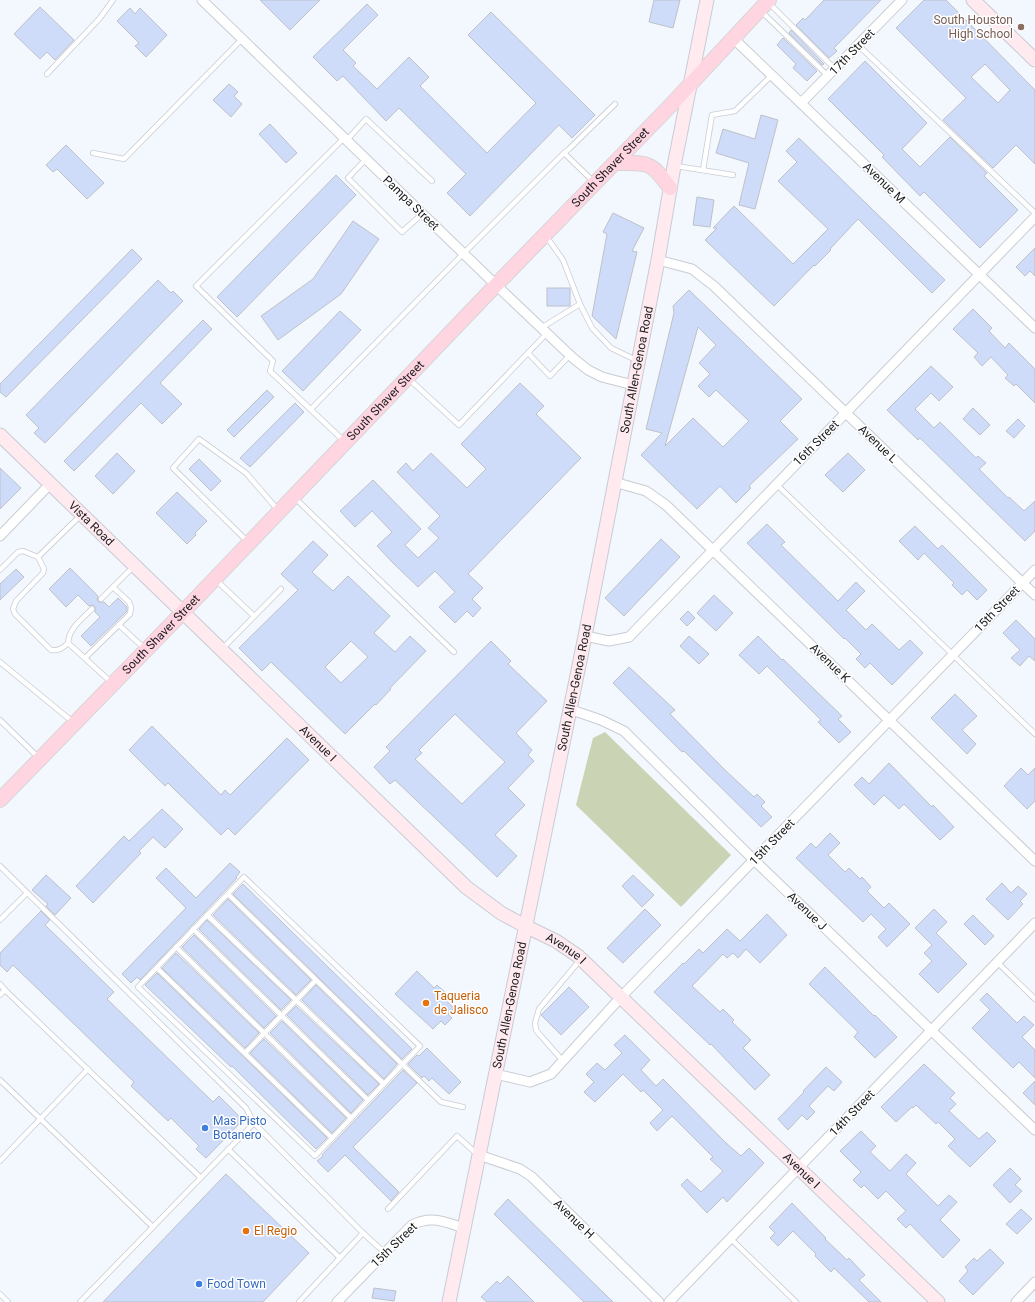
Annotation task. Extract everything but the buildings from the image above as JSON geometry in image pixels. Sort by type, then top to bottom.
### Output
[{"type":"main road","name":"South Shaver Street","points":[[0,800],[615,163],[693,78],[720,54],[733,38],[766,4]]},
{"type":"main road","points":[[615,163],[641,163],[650,165],[659,173],[670,188]]},
{"type":"street","name":"Pampa Street","points":[[202,0],[570,356],[588,370],[602,377],[633,385]]},
{"type":"street","name":"South Allen-Genoa Road","points":[[449,1302],[585,636],[707,0]]},
{"type":"street","name":"17th Street","points":[[801,103],[902,0]]},
{"type":"street","points":[[973,0],[1035,60]]},
{"type":"street","name":"Avenue M","points":[[733,38],[1035,328]]},
{"type":"street","name":"16th Street","points":[[585,636],[609,641],[629,637],[1035,217]]},
{"type":"street","name":"Avenue L","points":[[658,260],[692,269],[714,286],[1035,595]]},
{"type":"street","name":"Vista Road","points":[[0,435],[183,612]]},
{"type":"street","name":"Avenue K","points":[[614,482],[646,491],[666,505],[1035,861]]},
{"type":"street","points":[[0,536],[51,483]]},
{"type":"street","name":"15th Street","points":[[495,1074],[530,1082],[551,1074],[621,997],[1035,570]]},
{"type":"street","name":"Avenue I","points":[[183,612],[466,887],[496,909],[525,926],[556,941],[581,959],[938,1302]]},
{"type":"street","name":"Avenue J","points":[[569,709],[601,720],[624,732],[754,860],[1035,1130]]},
{"type":"street","name":"14th Street","points":[[670,1302],[1035,923]]},
{"type":"street","name":"Avenue H","points":[[479,1155],[520,1169],[532,1177],[659,1302]]},
{"type":"street","name":"15th Street","points":[[337,1302],[412,1225],[421,1220],[441,1221],[464,1228]]},
{"type":"street","points":[[1016,1302],[1035,1282]]},
{"type":"lane","points":[[47,74],[100,18],[113,0]]},
{"type":"lane","points":[[766,4],[835,68]]},
{"type":"lane","points":[[766,4],[828,76]]},
{"type":"lane","points":[[93,153],[124,159],[242,39]]},
{"type":"lane","points":[[858,45],[1035,213]]},
{"type":"lane","points":[[703,170],[712,115],[735,111],[772,75]]},
{"type":"lane","points":[[311,409],[463,253],[615,104]]},
{"type":"lane","points":[[345,442],[270,371],[273,361],[196,286],[366,119],[432,181]]},
{"type":"lane","points":[[564,153],[595,183]]},
{"type":"lane","points":[[366,159],[348,178],[402,232],[422,214]]},
{"type":"lane","points":[[674,166],[733,175]]},
{"type":"lane","points":[[545,234],[563,260],[580,304],[592,328],[611,348],[638,361]]},
{"type":"lane","points":[[407,377],[459,425],[528,353],[544,331],[580,304]]},
{"type":"lane","points":[[528,353],[550,376],[570,356]]},
{"type":"lane","points":[[249,542],[173,468],[199,439],[246,473],[279,510]]},
{"type":"lane","points":[[776,484],[1035,734]]},
{"type":"lane","points":[[293,496],[454,652]]},
{"type":"lane","points":[[38,558],[82,514]]},
{"type":"lane","points":[[0,570],[18,552],[23,551],[38,558],[44,569],[43,573],[16,601],[13,610],[15,614],[51,650],[56,651],[64,647],[68,643],[68,637],[72,629],[92,609]]},
{"type":"lane","points":[[101,599],[135,565]]},
{"type":"lane","points":[[215,578],[254,616]]},
{"type":"lane","points":[[85,658],[130,614],[132,607],[129,602],[113,587]]},
{"type":"lane","points":[[222,650],[281,588]]},
{"type":"lane","points":[[119,625],[146,650]]},
{"type":"lane","points":[[68,643],[113,684]]},
{"type":"lane","points":[[0,662],[2,662],[75,724]]},
{"type":"lane","points":[[0,722],[40,759]]},
{"type":"lane","points":[[0,866],[246,1108],[254,1123],[363,1233],[385,1253]]},
{"type":"lane","points":[[244,877],[420,1046],[315,1156],[138,987],[228,894],[244,877]]},
{"type":"lane","points":[[0,920],[27,893]]},
{"type":"lane","points":[[228,894],[441,1102],[463,1107]]},
{"type":"lane","points":[[207,915],[384,1084]]},
{"type":"lane","points":[[193,929],[368,1100]]},
{"type":"lane","points":[[176,947],[351,1118]]},
{"type":"lane","points":[[563,1061],[540,1036],[536,1030],[535,1023],[539,1009],[581,959]]},
{"type":"lane","points":[[997,962],[1035,999]]},
{"type":"lane","points":[[157,968],[332,1138]]},
{"type":"lane","points":[[245,1053],[316,980]]},
{"type":"lane","points":[[0,984],[201,1178]]},
{"type":"lane","points":[[0,995],[5,990]]},
{"type":"lane","points":[[0,1162],[88,1069]]},
{"type":"lane","points":[[0,1080],[153,1227]]},
{"type":"lane","points":[[80,1302],[254,1123]]},
{"type":"lane","points":[[388,1209],[456,1136],[479,1155]]},
{"type":"lane","points":[[228,1149],[340,1258]]},
{"type":"lane","points":[[299,1302],[363,1233]]},
{"type":"lane","points":[[731,1239],[796,1302]]},
{"type":"lane","points":[[0,1294],[8,1302]]},
{"type":"green space","points":[[605,732],[731,855],[681,907],[576,805],[593,738]]},
{"type":"place","name":"South Houston High School","points":[[1021,27]]},
{"type":"place","name":"Taqueria de Jalisco","points":[[426,1003]]},
{"type":"place","name":"Mas Pisto Botanero","points":[[205,1128]]},
{"type":"place","name":"El Regio","points":[[246,1231]]},
{"type":"place","name":"Food Town","points":[[199,1284]]}]
